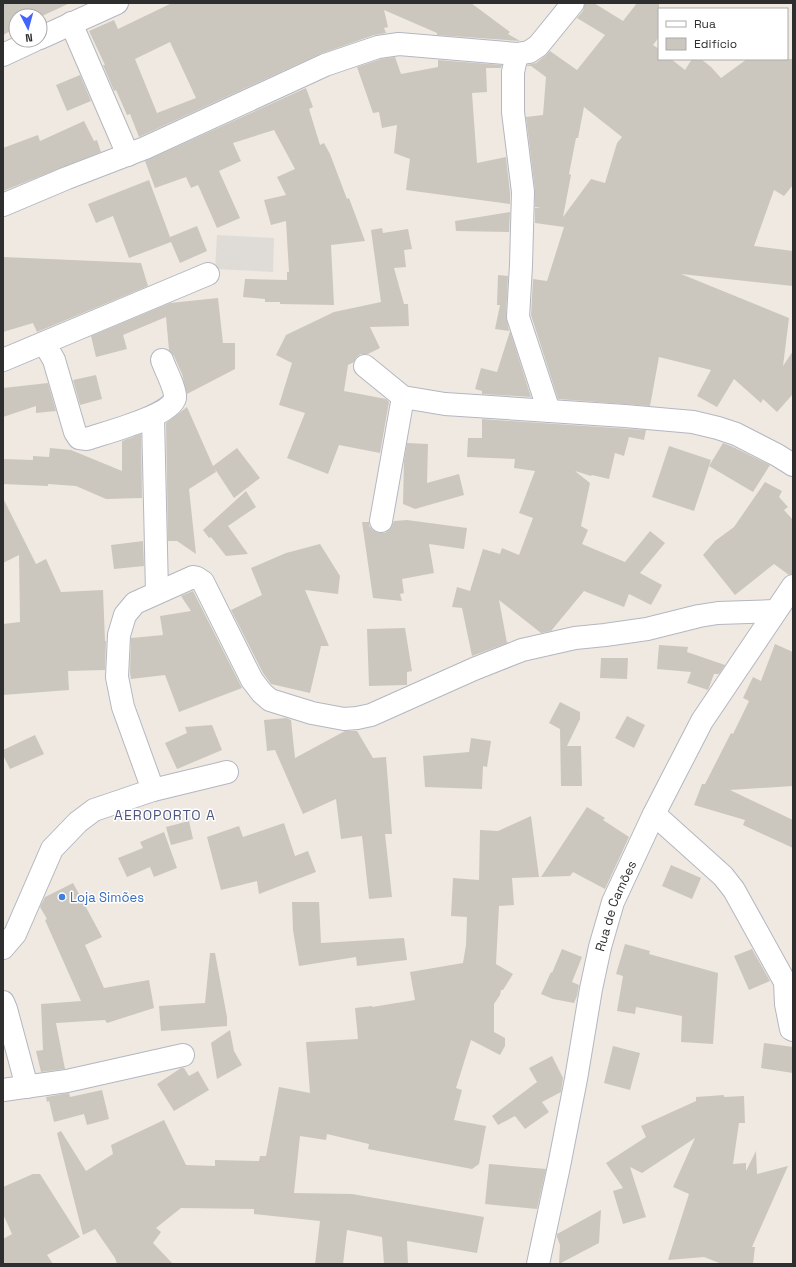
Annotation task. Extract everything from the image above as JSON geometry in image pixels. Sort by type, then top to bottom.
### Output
[{"type":"street","points":[[48,34],[117,3]]},
{"type":"street","points":[[3,205],[67,178],[128,155],[325,65],[378,47],[399,44],[517,54],[529,52],[538,46],[573,3]]},
{"type":"street","points":[[70,23],[128,155]]},
{"type":"street","points":[[3,55],[18,48]]},
{"type":"street","points":[[517,54],[513,72],[513,112],[523,192],[518,317],[549,411]]},
{"type":"street","points":[[3,360],[208,274]]},
{"type":"street","points":[[44,343],[54,360],[75,432],[79,438],[87,439],[153,417],[172,404],[175,393],[162,360]]},
{"type":"street","points":[[365,366],[403,396],[445,404],[625,416],[685,422],[718,428],[743,437],[793,465]]},
{"type":"street","points":[[381,521],[403,396]]},
{"type":"street","points":[[153,417],[157,592]]},
{"type":"street","points":[[153,790],[123,707],[117,677],[119,635],[124,614],[135,603],[193,577],[200,579],[203,582],[252,680],[262,693],[270,700],[312,713],[344,719],[371,715],[474,669],[522,650],[575,638],[647,629],[699,616],[718,613],[775,611]]},
{"type":"street","name":"Rua de Camões","points":[[538,1264],[576,1079],[591,989],[600,947],[613,902],[654,814],[702,721],[793,586]]},
{"type":"street","points":[[3,948],[15,934],[52,849],[78,822],[94,810],[153,790],[228,772]]},
{"type":"street","points":[[654,814],[723,876],[734,890],[785,982],[786,1004],[791,1028],[793,1030]]},
{"type":"street","points":[[3,1002],[27,1087]]},
{"type":"street","points":[[3,1090],[67,1081],[183,1055]]},
{"type":"shaded area","points":[[217,235],[274,238],[273,272],[215,269]]},
{"type":"building","points":[[3,3],[70,3],[48,13],[48,8],[8,8],[8,32],[3,35]]},
{"type":"building","points":[[172,3],[471,3],[510,32],[508,34],[520,41],[437,35],[437,33],[384,10],[388,27],[384,28],[386,33],[374,35],[320,54],[139,137],[130,114],[127,115],[116,90],[114,91],[103,65],[105,65],[89,31],[114,20],[118,29]],"holes":[[[170,42],[196,98],[157,113],[135,59]]]},
{"type":"building","points":[[585,3],[594,3],[623,21],[637,3],[659,3],[658,38],[653,45],[658,48],[658,60],[672,60],[685,70],[691,60],[702,60],[721,78],[746,60],[793,59],[793,185],[784,196],[774,190],[754,246],[793,251],[793,286],[681,274],[789,318],[783,366],[793,351],[793,394],[777,412],[763,399],[761,403],[734,379],[717,407],[697,396],[711,370],[659,357],[650,406],[558,399],[531,315],[533,279],[547,281],[564,227],[535,223],[535,208],[541,208],[535,207],[535,190],[526,117],[543,115],[546,77],[531,66],[527,65],[536,63],[550,51],[577,70],[605,35],[577,18],[583,11]],"holes":[[[584,107],[622,137],[617,143],[605,183],[591,179],[563,217],[571,175],[569,174]]]},
{"type":"building","points":[[395,57],[401,74],[438,67],[438,60],[502,65],[501,68],[486,68],[487,92],[472,93],[477,163],[506,157],[510,204],[406,190],[410,159],[394,153],[397,125],[382,128],[379,112],[373,113],[357,67],[381,59]]},
{"type":"building","points":[[80,75],[91,101],[67,111],[56,85]]},
{"type":"building","points":[[306,88],[313,107],[309,109],[320,145],[324,143],[330,154],[347,199],[349,198],[365,241],[331,245],[334,305],[280,304],[280,302],[265,302],[265,299],[243,297],[245,279],[287,280],[287,272],[289,272],[286,221],[271,225],[264,200],[286,195],[277,177],[295,169],[274,130],[233,143],[241,161],[219,171],[240,218],[217,228],[198,185],[191,188],[186,177],[155,188],[145,161]]},
{"type":"building","points":[[84,121],[94,141],[97,140],[101,152],[3,191],[3,148],[38,135],[40,141]]},
{"type":"building","points":[[149,180],[170,237],[197,226],[207,251],[180,263],[171,242],[129,258],[113,216],[96,223],[88,204]]},
{"type":"building","points":[[510,212],[509,232],[456,231],[455,221]]},
{"type":"building","points":[[382,228],[383,233],[408,229],[412,249],[404,250],[406,267],[394,268],[404,304],[408,304],[409,326],[370,327],[380,348],[368,354],[360,354],[354,362],[348,365],[344,391],[386,399],[389,402],[380,453],[339,445],[328,474],[287,458],[305,413],[279,405],[292,363],[276,355],[286,335],[334,312],[381,302],[371,230]]},
{"type":"building","points":[[3,257],[141,263],[148,286],[37,332],[33,323],[3,332]]},
{"type":"building","points":[[498,275],[508,276],[506,316],[509,331],[495,329],[500,305],[497,305]]},
{"type":"building","points":[[218,298],[223,343],[235,343],[235,369],[187,394],[182,374],[174,356],[169,350],[166,317],[123,335],[127,349],[96,357],[91,336],[170,303]]},
{"type":"building","points":[[510,331],[531,397],[482,394],[482,391],[475,389],[481,368],[497,372]]},
{"type":"building","points":[[96,375],[102,399],[80,405],[73,380]]},
{"type":"building","points":[[48,383],[56,411],[36,413],[36,406],[3,417],[3,388]]},
{"type":"building","points":[[187,407],[213,466],[237,448],[260,478],[234,498],[215,469],[216,472],[189,489],[196,554],[177,541],[168,541],[166,423]]},
{"type":"building","points":[[482,419],[646,430],[644,440],[629,437],[624,456],[615,453],[609,479],[591,476],[575,471],[590,483],[581,526],[588,530],[582,544],[625,562],[650,531],[665,543],[640,573],[662,585],[651,605],[629,594],[624,607],[584,591],[551,631],[541,633],[499,600],[507,643],[472,656],[462,608],[452,607],[457,587],[470,591],[483,549],[500,554],[502,548],[519,555],[533,518],[519,513],[535,471],[514,468],[515,459],[467,457],[468,438],[482,438]]},
{"type":"building","points":[[141,434],[142,498],[106,499],[76,486],[48,484],[48,486],[3,484],[3,459],[33,460],[33,456],[49,457],[50,448],[71,450],[122,471],[122,441]]},
{"type":"building","points":[[407,443],[428,444],[427,483],[459,474],[464,495],[415,509],[403,504],[404,461]]},
{"type":"building","points":[[723,443],[770,465],[753,492],[709,466]]},
{"type":"building","points":[[669,446],[711,460],[694,511],[652,497]]},
{"type":"building","points":[[765,482],[782,491],[779,497],[788,507],[784,510],[793,520],[793,574],[789,575],[774,564],[735,595],[703,555],[715,541],[734,527]]},
{"type":"building","points":[[246,491],[256,507],[228,526],[248,554],[226,556],[211,537],[209,538],[203,530]]},
{"type":"building","points":[[3,498],[36,564],[46,559],[61,592],[103,590],[106,641],[105,670],[68,671],[69,690],[3,695],[3,624],[20,622],[19,555],[3,563]]},
{"type":"building","points":[[407,520],[467,528],[464,549],[429,544],[434,573],[402,579],[404,593],[400,594],[402,601],[373,598],[362,522],[369,522],[369,526],[373,530],[379,533],[385,533],[390,529],[394,521]]},
{"type":"building","points":[[143,541],[144,566],[114,569],[111,545]]},
{"type":"building","points":[[320,544],[340,576],[338,594],[305,590],[329,646],[321,646],[310,693],[271,684],[263,673],[231,610],[262,595],[251,568],[286,553]]},
{"type":"building","points":[[193,591],[242,688],[179,712],[165,675],[131,679],[131,638],[163,635],[160,616],[191,611],[181,596]]},
{"type":"building","points":[[405,628],[412,671],[407,672],[407,685],[369,686],[367,629]]},
{"type":"building","points":[[775,644],[793,652],[793,786],[730,790],[793,820],[793,848],[743,825],[745,820],[694,805],[702,784],[705,784],[731,733],[733,734],[749,701],[743,698],[753,677],[761,681]]},
{"type":"building","points":[[659,645],[688,647],[687,652],[725,665],[719,674],[714,674],[708,690],[687,683],[691,672],[657,669]]},
{"type":"building","points":[[601,658],[628,658],[627,679],[600,678]]},
{"type":"building","points":[[560,702],[580,712],[580,719],[567,746],[581,746],[582,786],[561,786],[560,729],[549,723]]},
{"type":"building","points":[[627,716],[645,725],[634,748],[615,738]]},
{"type":"building","points":[[286,718],[291,720],[295,758],[345,731],[357,731],[373,758],[386,757],[392,834],[385,834],[392,897],[369,899],[362,836],[341,839],[336,799],[303,814],[275,750],[267,751],[264,720]]},
{"type":"building","points":[[212,725],[222,750],[177,769],[165,743],[187,733],[185,727]]},
{"type":"building","points":[[35,735],[44,754],[10,769],[3,755],[3,750]]},
{"type":"building","points":[[471,738],[491,741],[487,767],[483,766],[482,789],[425,787],[423,756],[469,752]]},
{"type":"building","points":[[587,807],[605,818],[603,820],[629,837],[605,889],[573,872],[570,876],[541,877]]},
{"type":"building","points":[[531,816],[539,877],[512,878],[514,905],[499,906],[496,964],[513,974],[503,990],[501,990],[500,995],[494,1004],[494,1032],[505,1038],[505,1046],[500,1055],[471,1040],[456,1088],[462,1090],[454,1120],[486,1126],[479,1164],[472,1169],[368,1149],[369,1144],[327,1134],[326,1140],[300,1136],[294,1193],[352,1194],[484,1217],[477,1253],[407,1241],[408,1264],[384,1264],[382,1237],[347,1230],[343,1264],[315,1264],[320,1221],[254,1214],[254,1209],[181,1208],[156,1228],[161,1232],[153,1243],[173,1264],[117,1264],[115,1258],[95,1229],[83,1235],[57,1133],[61,1131],[86,1171],[113,1154],[111,1145],[164,1120],[186,1165],[215,1166],[215,1160],[259,1161],[260,1156],[266,1156],[279,1087],[310,1093],[306,1042],[358,1039],[355,1008],[372,1007],[415,1000],[410,972],[463,963],[466,945],[467,917],[451,916],[453,878],[479,880],[480,830],[498,831]]},
{"type":"building","points":[[189,821],[193,839],[171,845],[166,827]]},
{"type":"building","points":[[284,823],[295,856],[308,851],[316,872],[259,894],[257,881],[221,890],[207,837],[239,826],[243,837]]},
{"type":"building","points":[[164,832],[177,868],[154,877],[150,867],[127,877],[118,858],[143,848],[140,842]]},
{"type":"building","points":[[671,865],[701,878],[692,899],[662,886]]},
{"type":"building","points":[[73,883],[102,937],[85,945],[104,988],[149,980],[154,1008],[107,1023],[105,1020],[56,1023],[65,1069],[41,1072],[36,1051],[43,1050],[41,1004],[81,1001],[45,920],[47,919],[40,907],[45,897]]},
{"type":"building","points":[[292,902],[319,902],[321,943],[404,938],[407,960],[357,966],[356,957],[299,966],[293,930]]},
{"type":"building","points":[[625,944],[650,951],[649,954],[718,973],[713,1044],[681,1042],[682,1016],[636,1007],[635,1014],[617,1011],[623,976],[616,974]]},
{"type":"building","points":[[562,949],[582,957],[572,982],[579,985],[574,1003],[553,999],[541,994]]},
{"type":"building","points":[[752,949],[770,981],[749,990],[734,956]]},
{"type":"building","points":[[210,953],[215,953],[227,1017],[227,1026],[161,1031],[159,1006],[205,1003]]},
{"type":"building","points":[[230,1030],[234,1051],[242,1065],[217,1079],[211,1043]]},
{"type":"building","points":[[764,1043],[793,1047],[793,1073],[761,1068]]},
{"type":"building","points":[[613,1046],[640,1053],[630,1090],[604,1083]]},
{"type":"building","points":[[552,1056],[563,1078],[561,1092],[542,1102],[549,1112],[525,1129],[515,1116],[498,1125],[492,1116],[537,1082],[529,1068]]},
{"type":"building","points":[[181,1068],[184,1068],[189,1076],[198,1071],[209,1090],[174,1111],[157,1084]]},
{"type":"building","points":[[102,1090],[109,1119],[87,1125],[84,1114],[54,1122],[49,1101],[47,1102],[46,1097],[69,1093],[70,1097]]},
{"type":"building","points":[[724,1095],[724,1097],[744,1096],[745,1123],[739,1123],[733,1164],[746,1163],[746,1171],[756,1151],[757,1174],[788,1166],[752,1247],[755,1247],[753,1264],[722,1264],[704,1257],[668,1260],[689,1194],[673,1187],[695,1138],[642,1173],[630,1167],[646,1217],[623,1224],[613,1191],[623,1188],[606,1163],[646,1137],[641,1126],[696,1101],[696,1097]]},
{"type":"building","points":[[489,1164],[546,1169],[537,1209],[485,1204]]},
{"type":"building","points":[[33,1174],[40,1174],[80,1237],[47,1255],[53,1264],[3,1264],[3,1239],[12,1234],[3,1214],[3,1187]]},
{"type":"building","points":[[601,1210],[599,1243],[559,1264],[560,1245],[557,1234]]},
{"type":"place","name":"Loja Simões","points":[[62,897]]},
{"type":"district","name":"AEROPORTO A","points":[[165,815]]}]
